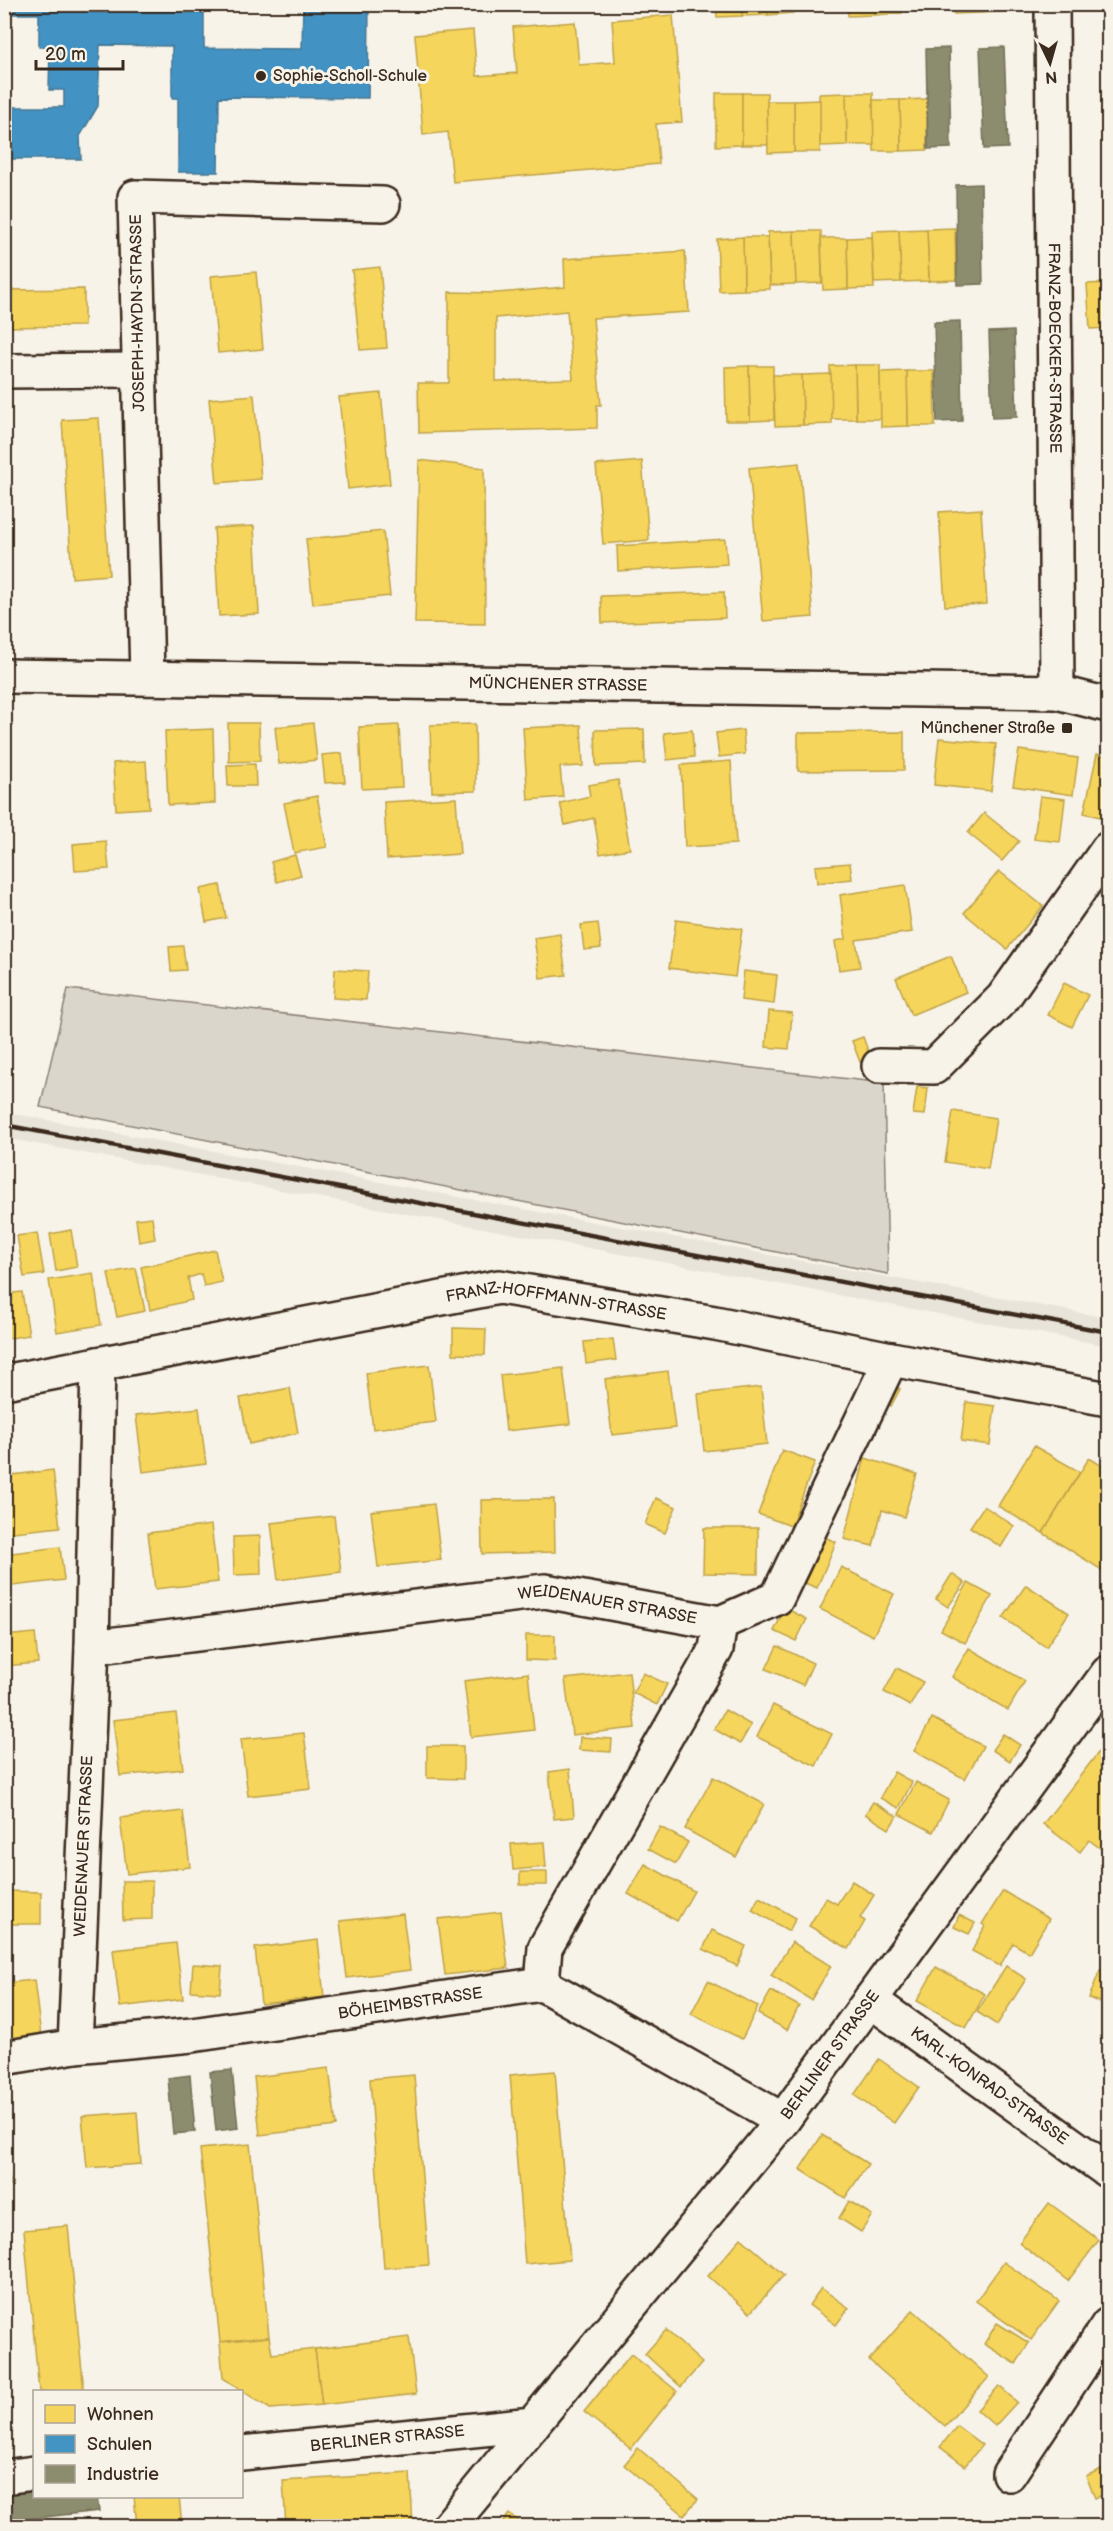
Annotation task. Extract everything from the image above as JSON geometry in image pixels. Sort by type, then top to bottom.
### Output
[{"type":"street","name":"FRANZ-BOECKER-STRASSE","points":[[1052,4],[1057,692]]},
{"type":"street","name":"JOSEPH-HAYDN-STRASSE","points":[[147,676],[135,197],[383,204]]},
{"type":"street","points":[[4,371],[140,370]]},
{"type":"street","name":"MÜNCHENER STRASSE","points":[[4,676],[147,676],[1057,692],[1108,705]]},
{"type":"street","points":[[879,1066],[934,1067],[1004,998],[1108,849]]},
{"type":"street","name":"FRANZ-HOFFMANN-STRASSE","points":[[4,1382],[499,1287],[715,1323],[891,1359],[1108,1399]]},
{"type":"street","points":[[720,1623],[777,1598],[891,1359]]},
{"type":"street","name":"WEIDENAUER STRASSE","points":[[75,2046],[92,1647],[98,1364]]},
{"type":"street","name":"WEIDENAUER STRASSE","points":[[92,1647],[545,1591],[720,1623],[716,1649],[545,1948],[542,1984]]},
{"type":"street","name":"BERLINER STRASSE","points":[[448,2526],[783,2120],[1108,1672]]},
{"type":"street","points":[[542,1984],[783,2120]]},
{"type":"street","name":"BÖHEIMBSTRASSE","points":[[4,2058],[75,2046],[192,2035],[542,1984]]},
{"type":"street","name":"KARL-KONRAD-STRASSE","points":[[870,2000],[1108,2171]]},
{"type":"street","points":[[1009,2474],[1108,2325]]},
{"type":"street","name":"BERLINER STRASSE","points":[[243,2453],[533,2424]]},
{"type":"street","points":[[4,2476],[33,2474]]},
{"type":"shaded area","points":[[68,989],[884,1083],[888,1274],[40,1107]]},
{"type":"shaded area","points":[[4,1112],[1108,1318],[1108,1346],[5,1138]]},
{"type":"building: Wohnen","points":[[716,4],[742,4],[742,16],[717,17]]},
{"type":"building: Wohnen","points":[[742,4],[767,4],[768,15],[742,16]]},
{"type":"building: Wohnen","points":[[767,4],[793,4],[793,13],[768,15]]},
{"type":"building: Wohnen","points":[[793,4],[820,4],[821,8],[793,9]]},
{"type":"building: Wohnen","points":[[820,4],[848,4],[848,6],[821,8]]},
{"type":"building: Wohnen","points":[[848,4],[875,4],[875,15],[848,16]]},
{"type":"building: Wohnen","points":[[875,4],[901,4],[902,13],[875,15]]},
{"type":"building: Wohnen","points":[[901,4],[927,4],[927,6],[901,7]]},
{"type":"building: Wohnen","points":[[953,4],[980,4],[980,13],[954,14]]},
{"type":"building: Wohnen","points":[[980,4],[1007,4],[1007,11],[980,13]]},
{"type":"building: Wohnen","points":[[673,15],[682,122],[656,124],[659,164],[453,182],[448,132],[423,135],[415,35],[473,30],[477,76],[517,73],[513,27],[575,22],[579,65],[615,62],[612,20]]},
{"type":"building: Wohnen","points":[[716,93],[742,93],[742,145],[716,146]]},
{"type":"building: Wohnen","points":[[742,93],[767,93],[768,145],[742,145]]},
{"type":"building: Wohnen","points":[[846,93],[873,93],[874,145],[847,145]]},
{"type":"building: Wohnen","points":[[846,93],[847,145],[820,146],[819,94]]},
{"type":"building: Wohnen","points":[[927,99],[927,150],[901,151],[900,100]]},
{"type":"building: Wohnen","points":[[820,100],[820,152],[794,152],[794,101]]},
{"type":"building: Wohnen","points":[[873,100],[900,100],[901,151],[874,151]]},
{"type":"building: Wohnen","points":[[767,101],[794,101],[794,152],[768,153]]},
{"type":"building: Wohnen","points":[[955,228],[956,280],[929,281],[927,229]]},
{"type":"building: Wohnen","points":[[927,229],[929,281],[901,282],[899,230]]},
{"type":"building: Wohnen","points":[[899,230],[901,282],[874,283],[872,231]]},
{"type":"building: Wohnen","points":[[794,231],[796,284],[770,285],[768,232]]},
{"type":"building: Wohnen","points":[[794,231],[821,231],[822,283],[796,284]]},
{"type":"building: Wohnen","points":[[743,237],[768,237],[770,289],[744,290]]},
{"type":"building: Wohnen","points":[[743,237],[744,290],[719,291],[717,239]]},
{"type":"building: Wohnen","points":[[872,237],[874,288],[848,289],[847,238]]},
{"type":"building: Wohnen","points":[[821,238],[847,238],[848,289],[823,290]]},
{"type":"building: Wohnen","points":[[685,251],[689,312],[593,318],[601,405],[597,405],[597,428],[419,433],[418,383],[449,383],[449,292],[497,293],[565,287],[564,259]],"holes":[[[567,311],[573,379],[496,381],[496,318]]]},
{"type":"building: Wohnen","points":[[380,267],[387,348],[360,350],[352,270]]},
{"type":"building: Wohnen","points":[[256,272],[263,349],[218,353],[211,276]]},
{"type":"building: Wohnen","points":[[1108,283],[1108,328],[1090,329],[1087,284]]},
{"type":"building: Wohnen","points":[[84,289],[84,326],[4,327],[4,290]]},
{"type":"building: Wohnen","points":[[855,365],[880,365],[881,419],[856,419]]},
{"type":"building: Wohnen","points":[[855,365],[856,419],[831,419],[830,366]]},
{"type":"building: Wohnen","points":[[749,366],[773,366],[774,420],[750,421]]},
{"type":"building: Wohnen","points":[[749,366],[750,421],[726,421],[725,367]]},
{"type":"building: Wohnen","points":[[907,371],[934,371],[935,426],[908,426]]},
{"type":"building: Wohnen","points":[[907,371],[908,426],[881,427],[880,372]]},
{"type":"building: Wohnen","points":[[831,374],[832,424],[803,425],[802,375]]},
{"type":"building: Wohnen","points":[[773,375],[802,375],[803,425],[775,426]]},
{"type":"building: Wohnen","points":[[381,393],[390,484],[348,489],[339,397]]},
{"type":"building: Wohnen","points":[[254,395],[261,479],[217,483],[209,399]]},
{"type":"building: Wohnen","points":[[99,418],[109,575],[72,578],[62,420]]},
{"type":"building: Wohnen","points":[[419,460],[484,468],[485,624],[415,623]]},
{"type":"building: Wohnen","points":[[642,461],[649,540],[603,544],[596,465]]},
{"type":"building: Wohnen","points":[[799,463],[813,617],[763,621],[749,468]]},
{"type":"building: Wohnen","points":[[981,509],[987,604],[945,606],[939,512]]},
{"type":"building: Wohnen","points":[[254,526],[259,614],[219,616],[214,528]]},
{"type":"building: Wohnen","points":[[383,531],[390,596],[313,604],[306,539]]},
{"type":"building: Wohnen","points":[[725,539],[727,564],[618,571],[617,546]]},
{"type":"building: Wohnen","points":[[724,592],[725,618],[602,623],[601,596]]},
{"type":"building: Wohnen","points":[[228,723],[259,723],[260,761],[229,762]]},
{"type":"building: Wohnen","points":[[313,723],[317,760],[279,764],[275,727]]},
{"type":"building: Wohnen","points":[[475,724],[476,791],[432,792],[430,725]]},
{"type":"building: Wohnen","points":[[399,725],[402,787],[362,789],[359,727]]},
{"type":"building: Wohnen","points":[[581,725],[583,766],[560,767],[563,797],[528,800],[523,728]]},
{"type":"building: Wohnen","points":[[213,729],[215,803],[168,805],[165,731]]},
{"type":"building: Wohnen","points":[[644,729],[645,764],[596,766],[595,730]]},
{"type":"building: Wohnen","points":[[692,730],[694,757],[667,760],[664,733]]},
{"type":"building: Wohnen","points":[[743,730],[745,754],[719,757],[716,733]]},
{"type":"building: Wohnen","points":[[904,732],[904,770],[798,771],[798,733]]},
{"type":"building: Wohnen","points":[[939,738],[996,744],[991,791],[934,785]]},
{"type":"building: Wohnen","points":[[1019,750],[1078,758],[1073,795],[1013,786]]},
{"type":"building: Wohnen","points":[[342,753],[345,782],[325,783],[322,755]]},
{"type":"building: Wohnen","points":[[1097,754],[1108,757],[1108,819],[1084,813]]},
{"type":"building: Wohnen","points":[[146,761],[149,808],[116,810],[113,763]]},
{"type":"building: Wohnen","points":[[731,761],[736,844],[685,847],[681,765]]},
{"type":"building: Wohnen","points":[[255,764],[256,786],[228,786],[227,765]]},
{"type":"building: Wohnen","points":[[618,780],[630,849],[600,854],[594,818],[565,825],[560,803],[590,796],[588,785]]},
{"type":"building: Wohnen","points":[[317,796],[327,847],[294,853],[284,803]]},
{"type":"building: Wohnen","points":[[1040,796],[1065,799],[1060,842],[1034,839]]},
{"type":"building: Wohnen","points":[[456,798],[460,854],[387,859],[384,802]]},
{"type":"building: Wohnen","points":[[984,813],[1019,841],[1002,861],[968,833]]},
{"type":"building: Wohnen","points":[[106,841],[109,869],[75,871],[73,844]]},
{"type":"building: Wohnen","points":[[295,855],[301,875],[277,882],[271,862]]},
{"type":"building: Wohnen","points":[[850,863],[852,879],[817,883],[815,866]]},
{"type":"building: Wohnen","points":[[999,871],[1043,906],[1007,949],[964,913]]},
{"type":"building: Wohnen","points":[[220,885],[226,918],[206,922],[200,889]]},
{"type":"building: Wohnen","points":[[905,885],[912,932],[856,940],[860,967],[839,970],[835,941],[846,939],[840,895]]},
{"type":"building: Wohnen","points":[[676,920],[742,929],[735,977],[669,968]]},
{"type":"building: Wohnen","points":[[598,923],[601,948],[584,950],[581,925]]},
{"type":"building: Wohnen","points":[[560,934],[566,975],[540,978],[534,938]]},
{"type":"building: Wohnen","points":[[183,946],[186,970],[171,971],[169,947]]},
{"type":"building: Wohnen","points":[[951,956],[966,992],[911,1015],[896,978]]},
{"type":"building: Wohnen","points":[[335,969],[368,971],[366,1000],[333,998]]},
{"type":"building: Wohnen","points":[[744,971],[777,975],[774,1004],[741,1000]]},
{"type":"building: Wohnen","points":[[1064,983],[1088,995],[1072,1027],[1048,1015]]},
{"type":"building: Wohnen","points":[[1108,998],[1108,1017],[1100,1011]]},
{"type":"building: Wohnen","points":[[769,1011],[792,1013],[789,1049],[766,1047]]},
{"type":"building: Wohnen","points":[[863,1037],[871,1059],[860,1062],[852,1041]]},
{"type":"building: Wohnen","points":[[917,1087],[928,1088],[925,1115],[913,1114]]},
{"type":"building: Wohnen","points":[[953,1111],[996,1118],[988,1169],[945,1162]]},
{"type":"building: Wohnen","points":[[152,1217],[155,1239],[139,1242],[136,1219]]},
{"type":"building: Wohnen","points":[[71,1230],[77,1267],[56,1271],[50,1234]]},
{"type":"building: Wohnen","points":[[37,1233],[44,1274],[24,1277],[17,1236]]},
{"type":"building: Wohnen","points":[[215,1250],[222,1282],[204,1286],[201,1274],[188,1278],[192,1300],[150,1310],[141,1267]]},
{"type":"building: Wohnen","points":[[136,1268],[145,1311],[117,1317],[108,1273]]},
{"type":"building: Wohnen","points":[[93,1273],[101,1325],[57,1332],[49,1280]]},
{"type":"building: Wohnen","points":[[22,1292],[29,1335],[4,1339],[4,1294]]},
{"type":"building: Wohnen","points":[[453,1328],[486,1329],[485,1355],[453,1354]]},
{"type":"building: Wohnen","points":[[613,1339],[616,1360],[586,1364],[584,1342]]},
{"type":"building: Wohnen","points":[[429,1365],[436,1422],[373,1429],[366,1373]]},
{"type":"building: Wohnen","points":[[563,1368],[570,1424],[506,1431],[500,1375]]},
{"type":"building: Wohnen","points":[[668,1371],[675,1428],[612,1435],[605,1379]]},
{"type":"building: Wohnen","points":[[891,1384],[900,1389],[891,1406],[882,1402]]},
{"type":"building: Wohnen","points":[[761,1387],[767,1444],[704,1451],[698,1394]]},
{"type":"building: Wohnen","points":[[290,1388],[298,1433],[249,1444],[240,1398]]},
{"type":"building: Wohnen","points":[[966,1402],[995,1406],[990,1445],[961,1441]]},
{"type":"building: Wohnen","points":[[199,1408],[206,1464],[143,1472],[136,1415]]},
{"type":"building: Wohnen","points":[[1034,1446],[1080,1472],[1043,1533],[998,1506]]},
{"type":"building: Wohnen","points":[[782,1450],[815,1462],[791,1526],[758,1514]]},
{"type":"building: Wohnen","points":[[865,1458],[917,1474],[904,1517],[882,1510],[873,1546],[844,1539]]},
{"type":"building: Wohnen","points":[[1089,1458],[1108,1469],[1108,1574],[1043,1533]]},
{"type":"building: Wohnen","points":[[53,1470],[60,1527],[4,1533],[4,1476]]},
{"type":"building: Wohnen","points":[[656,1498],[676,1507],[665,1533],[645,1524]]},
{"type":"building: Wohnen","points":[[554,1499],[555,1552],[482,1554],[481,1500]]},
{"type":"building: Wohnen","points":[[434,1504],[441,1560],[378,1567],[371,1511]]},
{"type":"building: Wohnen","points":[[984,1506],[1014,1526],[1001,1547],[970,1527]]},
{"type":"building: Wohnen","points":[[334,1516],[341,1572],[278,1580],[271,1523]]},
{"type":"building: Wohnen","points":[[211,1525],[218,1582],[155,1589],[148,1533]]},
{"type":"building: Wohnen","points":[[704,1528],[758,1528],[758,1574],[703,1573]]},
{"type":"building: Wohnen","points":[[820,1535],[836,1542],[817,1588],[800,1581]]},
{"type":"building: Wohnen","points":[[260,1536],[261,1574],[234,1575],[233,1537]]},
{"type":"building: Wohnen","points":[[60,1547],[64,1580],[4,1587],[4,1554]]},
{"type":"building: Wohnen","points":[[841,1567],[894,1594],[873,1636],[820,1609]]},
{"type":"building: Wohnen","points":[[952,1574],[965,1583],[948,1607],[936,1599]]},
{"type":"building: Wohnen","points":[[968,1583],[992,1596],[965,1643],[941,1630]]},
{"type":"building: Wohnen","points":[[1026,1585],[1069,1613],[1046,1647],[1003,1618]]},
{"type":"building: Wohnen","points":[[4,1596],[7,1596],[9,1614],[4,1615]]},
{"type":"building: Wohnen","points":[[785,1608],[807,1619],[796,1641],[774,1631]]},
{"type":"building: Wohnen","points":[[35,1633],[38,1663],[4,1666],[4,1636]]},
{"type":"building: Wohnen","points":[[526,1635],[555,1635],[555,1661],[526,1660]]},
{"type":"building: Wohnen","points":[[777,1646],[813,1663],[803,1685],[766,1669]]},
{"type":"building: Wohnen","points":[[969,1648],[1025,1681],[1008,1710],[952,1677]]},
{"type":"building: Wohnen","points":[[897,1668],[923,1682],[910,1706],[884,1692]]},
{"type":"building: Wohnen","points":[[629,1672],[635,1728],[572,1735],[565,1679]]},
{"type":"building: Wohnen","points":[[528,1673],[534,1730],[471,1737],[464,1681]]},
{"type":"building: Wohnen","points":[[643,1673],[667,1684],[657,1705],[633,1693]]},
{"type":"building: Wohnen","points":[[773,1705],[832,1734],[816,1766],[757,1737]]},
{"type":"building: Wohnen","points":[[725,1710],[751,1725],[740,1744],[714,1729]]},
{"type":"building: Wohnen","points":[[176,1713],[183,1769],[120,1776],[113,1720]]},
{"type":"building: Wohnen","points":[[932,1718],[983,1746],[965,1779],[914,1751]]},
{"type":"building: Wohnen","points":[[304,1733],[311,1789],[248,1796],[241,1739]]},
{"type":"building: Wohnen","points":[[1003,1734],[1020,1745],[1010,1761],[992,1750]]},
{"type":"building: Wohnen","points":[[580,1737],[612,1739],[611,1752],[579,1750]]},
{"type":"building: Wohnen","points":[[1108,1740],[1108,1854],[1089,1840],[1080,1852],[1043,1824]]},
{"type":"building: Wohnen","points":[[427,1746],[463,1746],[463,1779],[427,1778]]},
{"type":"building: Wohnen","points":[[570,1769],[574,1817],[554,1819],[549,1772]]},
{"type":"building: Wohnen","points":[[894,1772],[912,1782],[899,1808],[880,1798]]},
{"type":"building: Wohnen","points":[[713,1777],[764,1804],[736,1857],[685,1829]]},
{"type":"building: Wohnen","points":[[916,1782],[949,1800],[933,1832],[899,1814]]},
{"type":"building: Wohnen","points":[[873,1802],[897,1816],[889,1829],[865,1814]]},
{"type":"building: Wohnen","points":[[183,1811],[190,1867],[127,1874],[120,1818]]},
{"type":"building: Wohnen","points":[[660,1827],[688,1842],[676,1864],[648,1849]]},
{"type":"building: Wohnen","points":[[544,1842],[546,1867],[513,1870],[511,1844]]},
{"type":"building: Wohnen","points":[[645,1864],[694,1891],[677,1921],[628,1894]]},
{"type":"building: Wohnen","points":[[520,1872],[547,1872],[547,1885],[520,1885]]},
{"type":"building: Wohnen","points":[[122,1881],[152,1881],[152,1919],[123,1920]]},
{"type":"building: Wohnen","points":[[852,1881],[874,1895],[860,1918],[865,1921],[849,1949],[809,1926],[826,1898],[837,1904]]},
{"type":"building: Wohnen","points":[[4,1891],[41,1892],[41,1924],[4,1924]]},
{"type":"building: Wohnen","points":[[1003,1891],[1049,1919],[1029,1953],[1013,1943],[1000,1966],[972,1951],[985,1926],[982,1924]]},
{"type":"building: Wohnen","points":[[759,1897],[796,1918],[789,1931],[752,1910]]},
{"type":"building: Wohnen","points":[[501,1912],[508,1968],[445,1975],[438,1919]]},
{"type":"building: Wohnen","points":[[403,1914],[410,1970],[347,1978],[340,1921]]},
{"type":"building: Wohnen","points":[[959,1915],[975,1923],[969,1934],[954,1927]]},
{"type":"building: Wohnen","points":[[712,1930],[746,1946],[737,1966],[703,1949]]},
{"type":"building: Wohnen","points":[[318,1940],[324,1997],[261,2004],[255,1948]]},
{"type":"building: Wohnen","points":[[792,1942],[831,1966],[811,2000],[771,1975]]},
{"type":"building: Wohnen","points":[[176,1943],[183,1999],[120,2007],[113,1950]]},
{"type":"building: Wohnen","points":[[193,1964],[222,1966],[220,1993],[191,1991]]},
{"type":"building: Wohnen","points":[[1006,1966],[1026,1979],[997,2025],[977,2012]]},
{"type":"building: Wohnen","points":[[936,1967],[985,1994],[966,2028],[917,2001]]},
{"type":"building: Wohnen","points":[[1100,1970],[1108,1973],[1108,2006],[1089,1998]]},
{"type":"building: Wohnen","points":[[34,1980],[41,2036],[4,2040],[4,1983]]},
{"type":"building: Wohnen","points":[[708,1981],[758,2006],[742,2039],[691,2014]]},
{"type":"building: Wohnen","points":[[771,1991],[799,2006],[787,2030],[758,2014]]},
{"type":"building: Wohnen","points":[[879,2059],[919,2087],[894,2123],[854,2095]]},
{"type":"building: Wohnen","points":[[329,2068],[336,2126],[260,2135],[254,2077]]},
{"type":"building: Wohnen","points":[[555,2071],[570,2260],[525,2264],[510,2075]]},
{"type":"building: Wohnen","points":[[414,2075],[429,2265],[384,2268],[370,2079]]},
{"type":"building: Wohnen","points":[[137,2112],[141,2164],[87,2168],[82,2116]]},
{"type":"building: Wohnen","points":[[822,2135],[868,2164],[845,2198],[800,2169]]},
{"type":"building: Wohnen","points":[[4,2138],[10,2186],[4,2186]]},
{"type":"building: Wohnen","points":[[250,2144],[269,2337],[220,2342],[200,2149]]},
{"type":"building: Wohnen","points":[[849,2201],[872,2215],[861,2232],[839,2218]]},
{"type":"building: Wohnen","points":[[1049,2203],[1099,2240],[1068,2281],[1019,2243]]},
{"type":"building: Wohnen","points":[[68,2226],[84,2390],[39,2390],[24,2230]]},
{"type":"building: Wohnen","points":[[741,2238],[784,2275],[750,2313],[708,2276]]},
{"type":"building: Wohnen","points":[[1004,2262],[1059,2301],[1031,2340],[976,2301]]},
{"type":"building: Wohnen","points":[[821,2288],[849,2308],[836,2325],[809,2305]]},
{"type":"building: Wohnen","points":[[913,2310],[989,2377],[945,2426],[869,2360]]},
{"type":"building: Wohnen","points":[[997,2323],[1029,2343],[1016,2364],[984,2344]]},
{"type":"building: Wohnen","points":[[666,2330],[702,2363],[681,2387],[645,2354]]},
{"type":"building: Wohnen","points":[[269,2337],[272,2354],[315,2349],[322,2405],[270,2409],[223,2378],[220,2342]]},
{"type":"building: Wohnen","points":[[409,2337],[416,2394],[322,2405],[315,2349]]},
{"type":"building: Wohnen","points":[[631,2354],[677,2391],[631,2449],[584,2412]]},
{"type":"building: Wohnen","points":[[999,2386],[1017,2402],[995,2426],[977,2410]]},
{"type":"building: Wohnen","points":[[957,2426],[982,2445],[965,2466],[940,2447]]},
{"type":"building: Wohnen","points":[[638,2448],[698,2499],[684,2515],[624,2465]]},
{"type":"building: Wohnen","points":[[1108,2466],[1108,2493],[1095,2498],[1086,2476]]},
{"type":"building: Wohnen","points":[[410,2473],[413,2526],[286,2526],[283,2481]]},
{"type":"building: Wohnen","points":[[134,2498],[179,2498],[182,2526],[137,2526]]},
{"type":"building: Wohnen","points":[[509,2514],[526,2526],[500,2526]]},
{"type":"building: Schulen","points":[[4,4],[204,4],[204,48],[302,49],[303,4],[369,4],[368,98],[219,97],[218,172],[178,172],[178,98],[172,98],[172,46],[100,45],[98,106],[80,136],[81,159],[4,159],[4,107],[64,107],[64,90],[49,90],[50,47],[39,47],[39,14],[4,14]]},
{"type":"building: Industrie","points":[[1004,47],[1008,148],[984,149],[980,48]]},
{"type":"building: Industrie","points":[[949,48],[951,148],[928,149],[926,49]]},
{"type":"building: Industrie","points":[[981,184],[983,284],[957,285],[956,185]]},
{"type":"building: Industrie","points":[[960,321],[962,421],[937,422],[934,322]]},
{"type":"building: Industrie","points":[[1014,331],[1017,417],[992,418],[989,332]]},
{"type":"building: Industrie","points":[[232,2070],[238,2128],[216,2131],[210,2072]]},
{"type":"building: Industrie","points":[[190,2075],[195,2132],[173,2134],[168,2078]]},
{"type":"building: Industrie","points":[[33,2485],[33,2498],[97,2498],[99,2511],[8,2521],[5,2489]]},
{"type":"railway","points":[[4,1125],[1108,1332]]},
{"type":"place","name":"Sophie-Scholl-Schule","points":[[261,76]]},
{"type":"place","name":"Münchener Straße","points":[[1067,728]]}]
